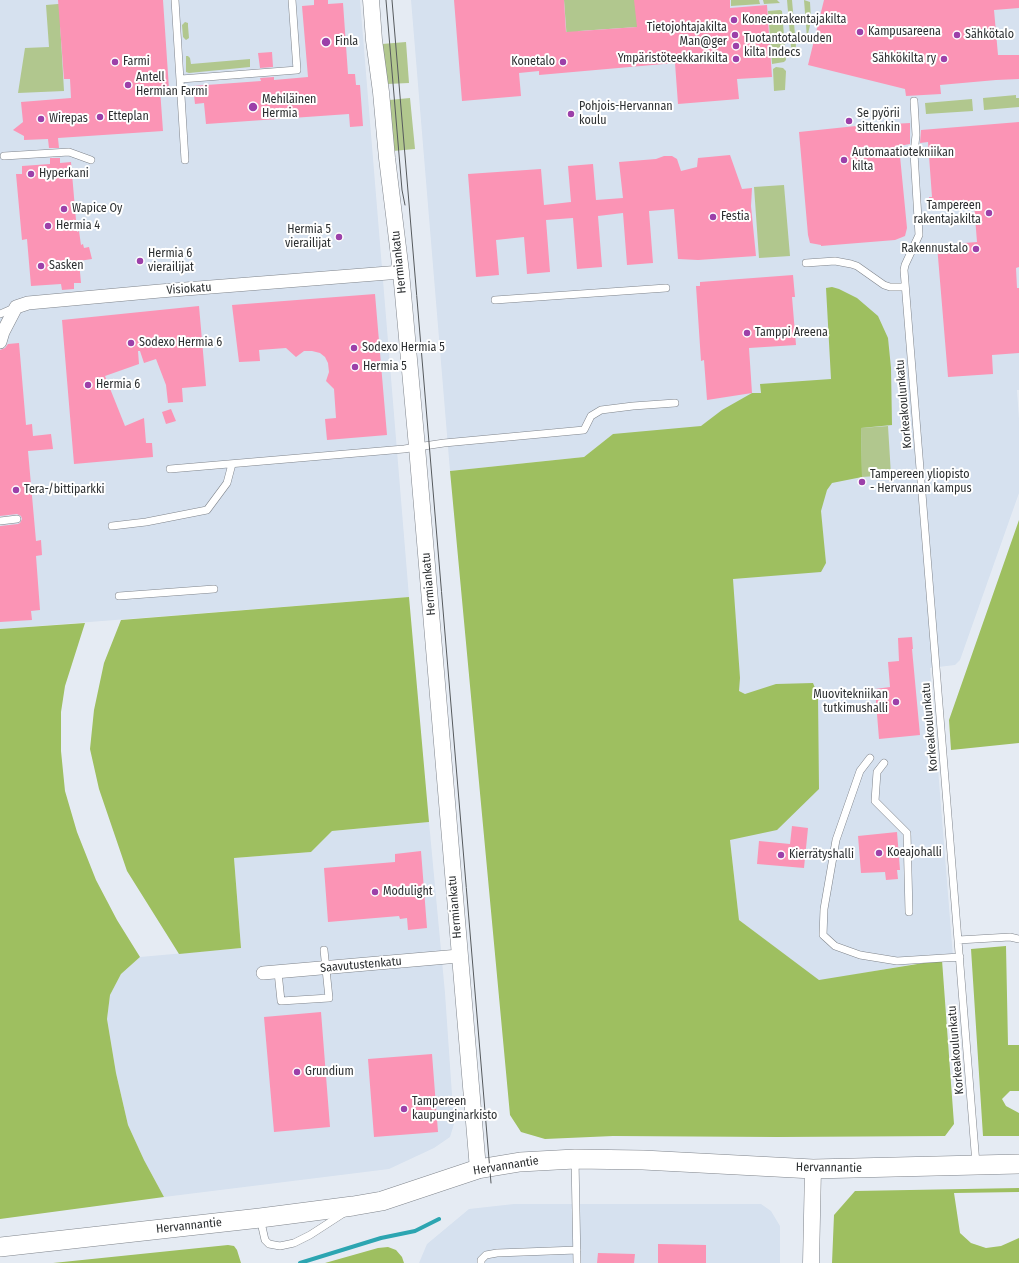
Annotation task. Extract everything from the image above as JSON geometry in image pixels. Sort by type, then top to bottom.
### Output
[{"type":"main road","name":"Hervannantie","points":[[0,1247],[353,1206],[382,1201],[478,1169],[520,1162],[575,1159],[651,1160],[813,1169],[1019,1164]]},
{"type":"street","name":"Hermiankatu","points":[[371,0],[387,158],[401,272],[418,447],[459,956],[478,1169]]},
{"type":"street","name":"Visiokatu","points":[[16,307],[28,304],[160,291],[401,272]]},
{"type":"street","points":[[0,342],[3,332],[16,307]]},
{"type":"street","points":[[0,346],[0,351]]},
{"type":"street","name":"Saavutustenkatu","points":[[263,973],[459,956]]},
{"type":"street","points":[[810,1263],[813,1169]]},
{"type":"lane","points":[[175,0],[185,160]]},
{"type":"lane","points":[[181,79],[297,70],[292,0]]},
{"type":"lane","name":"Korkeakoulunkatu","points":[[914,100],[916,135],[914,153],[920,235],[904,265],[905,287],[976,1166]]},
{"type":"lane","points":[[4,156],[69,152],[91,160]]},
{"type":"lane","points":[[806,263],[835,261],[851,264],[857,266],[884,285],[890,287],[905,287]]},
{"type":"lane","points":[[495,300],[666,288]]},
{"type":"lane","points":[[0,314],[16,307]]},
{"type":"lane","points":[[170,469],[418,447],[444,443],[584,430],[591,416],[602,410],[675,403]]},
{"type":"lane","points":[[112,526],[146,522],[207,510],[227,483],[232,464]]},
{"type":"lane","points":[[0,521],[17,519]]},
{"type":"lane","points":[[119,596],[214,589]]},
{"type":"lane","points":[[870,758],[860,771],[836,840],[824,909],[823,935],[835,946],[860,955],[897,960],[960,957]]},
{"type":"lane","points":[[884,763],[877,772],[875,801],[907,833],[909,912]]},
{"type":"lane","points":[[958,940],[1010,937],[1019,939]]},
{"type":"lane","points":[[278,972],[281,1001],[329,998],[324,950]]},
{"type":"lane","points":[[575,1159],[577,1263]]},
{"type":"lane","points":[[260,1218],[265,1240],[269,1244],[286,1246],[310,1235],[353,1206]]},
{"type":"lane","points":[[481,1263],[481,1260],[486,1255],[493,1253],[576,1250]]},
{"type":"shaded area","points":[[0,0],[360,0],[409,597],[0,629]]},
{"type":"shaded area","name":"Tampereen yliopisto - Hervannan kampus","points":[[411,0],[1019,0],[1019,390],[1017,390],[1019,419],[1019,493],[960,660],[955,665],[930,668],[953,957],[819,981],[739,920],[730,840],[613,434],[584,457],[450,471]]},
{"type":"shaded area","points":[[429,822],[445,993],[454,1124],[450,1137],[434,1148],[389,1169],[164,1197],[144,1160],[128,1125],[116,1073],[107,1019],[110,995],[121,974],[140,957],[241,948],[234,858],[311,852],[332,831]]},
{"type":"shaded area","points":[[514,1204],[761,1204],[771,1211],[780,1226],[780,1263],[419,1263],[427,1244],[469,1209]]},
{"type":"green space","points":[[564,0],[648,0],[637,27],[579,31],[567,40]]},
{"type":"green space","points":[[731,0],[759,0],[760,4],[731,6]]},
{"type":"green space","points":[[763,0],[777,0],[780,3],[764,4]]},
{"type":"green space","points":[[787,0],[792,0],[796,46],[792,58]]},
{"type":"green space","points":[[804,0],[810,2],[811,21],[807,38]]},
{"type":"green space","points":[[70,3],[60,22],[64,91],[18,93],[25,48],[49,47],[46,5]]},
{"type":"green space","points":[[768,11],[782,11],[786,60],[784,62],[772,64]]},
{"type":"green space","points":[[185,22],[188,23],[189,38],[186,40],[183,37],[182,25]]},
{"type":"green space","points":[[406,42],[409,83],[387,84],[382,44]]},
{"type":"green space","points":[[186,56],[190,58],[191,64],[250,59],[250,67],[189,73],[186,72]]},
{"type":"green space","points":[[776,67],[783,68],[786,71],[785,90],[774,91],[773,69]]},
{"type":"green space","points":[[1016,95],[1016,98],[1019,98],[1019,107],[984,110],[983,98]]},
{"type":"green space","points":[[410,98],[415,149],[393,151],[389,100]]},
{"type":"green space","points":[[972,99],[973,111],[926,114],[925,103]]},
{"type":"green space","points":[[784,185],[790,256],[759,258],[754,187]]},
{"type":"green space","points":[[832,287],[857,298],[878,316],[888,338],[891,368],[892,425],[861,428],[862,477],[832,483],[827,490],[821,511],[826,563],[821,572],[733,579],[740,678],[739,691],[745,694],[776,684],[813,683],[818,695],[819,789],[777,830],[730,840],[739,920],[819,980],[942,960],[954,1124],[945,1136],[613,1136],[545,1139],[521,1132],[510,1115],[450,471],[584,457],[613,434],[701,426],[722,410],[752,393],[761,393],[760,384],[831,379],[826,288]]},
{"type":"green space","points":[[888,426],[891,475],[862,477],[861,428]]},
{"type":"green space","points":[[1019,520],[1019,743],[951,750],[949,720]]},
{"type":"green space","points":[[409,597],[429,822],[332,831],[311,852],[234,858],[241,948],[179,954],[127,871],[99,789],[90,749],[94,710],[104,663],[121,620]]},
{"type":"green space","points":[[85,623],[65,686],[61,712],[61,751],[65,791],[77,832],[96,880],[117,920],[140,957],[121,974],[110,995],[107,1019],[116,1073],[128,1125],[144,1160],[164,1197],[0,1219],[0,629]]},
{"type":"green space","points":[[1006,946],[1008,1045],[1019,1045],[1019,1091],[1010,1091],[1002,1099],[1006,1106],[1019,1113],[1019,1136],[983,1136],[971,949]]},
{"type":"green space","points":[[1019,1188],[1019,1192],[954,1193],[960,1233],[971,1243],[986,1248],[1001,1246],[1019,1238],[1019,1263],[832,1263],[834,1215],[855,1191]]},
{"type":"green space","points":[[228,1245],[234,1246],[237,1250],[241,1263],[53,1263]]},
{"type":"green space","points":[[388,1247],[396,1250],[402,1257],[404,1263],[325,1263],[378,1248]]},
{"type":"building","name":"Farmi","points":[[58,0],[163,0],[169,89],[160,89],[163,131],[58,138],[59,148],[49,148],[48,139],[24,140],[24,136],[13,130],[23,122],[21,102],[71,98],[70,79],[64,79]]},
{"type":"building","points":[[314,0],[328,0],[328,4],[343,3],[348,74],[355,74],[356,85],[360,85],[363,126],[350,127],[349,114],[206,124],[204,103],[195,104],[193,86],[261,81],[260,78],[274,77],[274,80],[308,77],[302,6],[314,5]]},
{"type":"building","name":"Konetalo","points":[[454,0],[564,0],[566,32],[637,27],[634,0],[730,0],[730,8],[767,5],[772,77],[737,79],[739,99],[678,104],[675,63],[539,75],[539,71],[519,73],[521,96],[462,101]]},
{"type":"building","points":[[824,0],[1019,0],[1019,8],[994,10],[998,55],[1019,55],[1019,79],[940,85],[941,94],[906,96],[905,89],[808,65]]},
{"type":"building","points":[[272,52],[273,67],[260,68],[258,53]]},
{"type":"building","name":"Rakennustalo","points":[[1019,122],[1019,267],[1016,268],[1017,288],[1019,288],[1019,353],[992,355],[993,374],[948,377],[937,245],[977,242],[974,204],[930,208],[929,197],[932,197],[928,142],[920,143],[921,130]]},
{"type":"building","points":[[910,123],[910,144],[899,146],[907,228],[905,236],[895,240],[821,246],[810,243],[808,235],[799,132],[856,126]]},
{"type":"building","name":"Festia","points":[[730,155],[742,189],[752,188],[751,206],[756,256],[698,260],[678,259],[674,209],[649,211],[653,263],[627,265],[623,213],[598,216],[602,267],[577,269],[573,218],[546,220],[550,272],[527,274],[524,237],[496,240],[499,275],[476,277],[468,174],[541,169],[544,205],[571,202],[568,166],[593,164],[596,200],[623,198],[619,162],[672,156],[677,159],[681,171],[697,167],[698,158]]},
{"type":"building","name":"Hermia 4","points":[[50,158],[60,158],[60,163],[71,162],[77,232],[79,231],[81,245],[83,244],[84,248],[89,247],[92,259],[79,261],[81,283],[74,283],[74,289],[62,290],[61,284],[31,286],[27,239],[22,240],[16,174],[22,174],[22,166],[50,164]]},
{"type":"building","name":"Tamppi Areena","points":[[793,275],[795,297],[792,297],[796,345],[749,348],[752,393],[707,400],[704,360],[701,361],[696,286],[700,286],[700,282]]},
{"type":"building","name":"Hermia 5","points":[[375,294],[387,435],[327,440],[325,419],[336,418],[334,389],[326,381],[329,372],[328,363],[325,357],[320,353],[304,351],[296,357],[286,348],[259,350],[260,361],[239,362],[232,305]]},
{"type":"building","name":"Hermia 6","points":[[199,306],[206,386],[182,388],[183,402],[168,403],[166,385],[156,359],[144,363],[140,351],[138,351],[139,364],[105,376],[125,426],[144,418],[146,443],[152,443],[153,457],[74,464],[62,320]]},
{"type":"building","name":"Tera-/bittiparkki","points":[[19,343],[26,425],[32,424],[33,436],[51,434],[53,449],[28,451],[36,541],[41,540],[42,555],[36,556],[40,610],[31,611],[32,620],[0,622],[0,526],[18,524],[22,519],[21,516],[17,514],[0,516],[0,350],[5,348],[8,344]]},
{"type":"building","points":[[171,409],[176,421],[166,424],[162,412]]},
{"type":"building","name":"Muovitekniikan tutkimushalli","points":[[912,637],[920,735],[879,739],[875,689],[890,687],[888,662],[899,661],[898,638]]},
{"type":"building","name":"Kierrätyshalli","points":[[792,826],[808,828],[804,868],[757,864],[759,841],[790,844]]},
{"type":"building","name":"Koeajohalli","points":[[897,832],[900,870],[897,870],[898,879],[886,880],[885,872],[861,873],[858,836]]},
{"type":"building","name":"Modulight","points":[[421,851],[427,928],[408,930],[407,918],[400,919],[399,916],[328,922],[324,868],[395,862],[395,854]]},
{"type":"building","name":"Grundium","points":[[321,1012],[330,1127],[274,1132],[264,1017]]},
{"type":"building","name":"Tampereen kaupunginarkisto","points":[[432,1054],[438,1132],[374,1137],[368,1059]]},
{"type":"building","points":[[658,1244],[706,1245],[706,1263],[658,1263]]},
{"type":"building","points":[[598,1253],[635,1254],[634,1263],[597,1263]]},
{"type":"waterway","points":[[300,1263],[381,1238],[415,1231],[439,1219]]},
{"type":"tram line","points":[[386,0],[402,190],[405,205]]},
{"type":"tram line","points":[[392,0],[491,1183]]},
{"type":"place","name":"Koneenrakentajakilta","points":[[734,20]]},
{"type":"place","name":"Kampusareena","points":[[860,32]]},
{"type":"place","name":"Tietojohtajakilta Man@ger","points":[[735,35]]},
{"type":"place","name":"Sähkötalo","points":[[957,35]]},
{"type":"place","name":"Finla","points":[[326,42]]},
{"type":"place","name":"Tuotantotalouden kilta Indecs","points":[[736,46]]},
{"type":"place","name":"Ympäristöteekkarikilta","points":[[736,59]]},
{"type":"place","name":"Sähkökilta ry","points":[[944,59]]},
{"type":"place","name":"Farmi","points":[[115,62]]},
{"type":"place","name":"Konetalo","points":[[563,62]]},
{"type":"place","name":"Antell Hermian Farmi","points":[[128,85]]},
{"type":"place","name":"Mehiläinen Hermia","points":[[253,107]]},
{"type":"place","name":"Pohjois-Hervannan koulu","points":[[571,114]]},
{"type":"place","name":"Etteplan","points":[[100,117]]},
{"type":"place","name":"Wirepas","points":[[41,119]]},
{"type":"place","name":"Se pyörii sittenkin","points":[[849,121]]},
{"type":"place","name":"Automaatiotekniikan kilta","points":[[844,160]]},
{"type":"place","name":"Hyperkani","points":[[31,174]]},
{"type":"place","name":"Wapice Oy","points":[[64,209]]},
{"type":"place","name":"Tampereen rakentajakilta","points":[[989,213]]},
{"type":"place","name":"Festia","points":[[713,217]]},
{"type":"place","name":"Hermia 4","points":[[48,226]]},
{"type":"place","name":"Hermia 5 vierailijat","points":[[339,237]]},
{"type":"place","name":"Rakennustalo","points":[[976,249]]},
{"type":"place","name":"Hermia 6 vierailijat","points":[[140,261]]},
{"type":"place","name":"Sasken","points":[[41,266]]},
{"type":"place","name":"Tamppi Areena","points":[[747,333]]},
{"type":"place","name":"Sodexo Hermia 6","points":[[131,343]]},
{"type":"place","name":"Sodexo Hermia 5","points":[[354,348]]},
{"type":"place","name":"Hermia 5","points":[[355,367]]},
{"type":"place","name":"Hermia 6","points":[[88,385]]},
{"type":"place","name":"Tampereen yliopisto - Hervannan kampus","points":[[862,482]]},
{"type":"place","name":"Tera-/bittiparkki","points":[[16,490]]},
{"type":"place","name":"Muovitekniikan tutkimushalli","points":[[896,702]]},
{"type":"place","name":"Koeajohalli","points":[[879,853]]},
{"type":"place","name":"Kierrätyshalli","points":[[781,855]]},
{"type":"place","name":"Modulight","points":[[375,892]]},
{"type":"place","name":"Grundium","points":[[297,1072]]},
{"type":"place","name":"Tampereen kaupunginarkisto","points":[[404,1109]]}]
